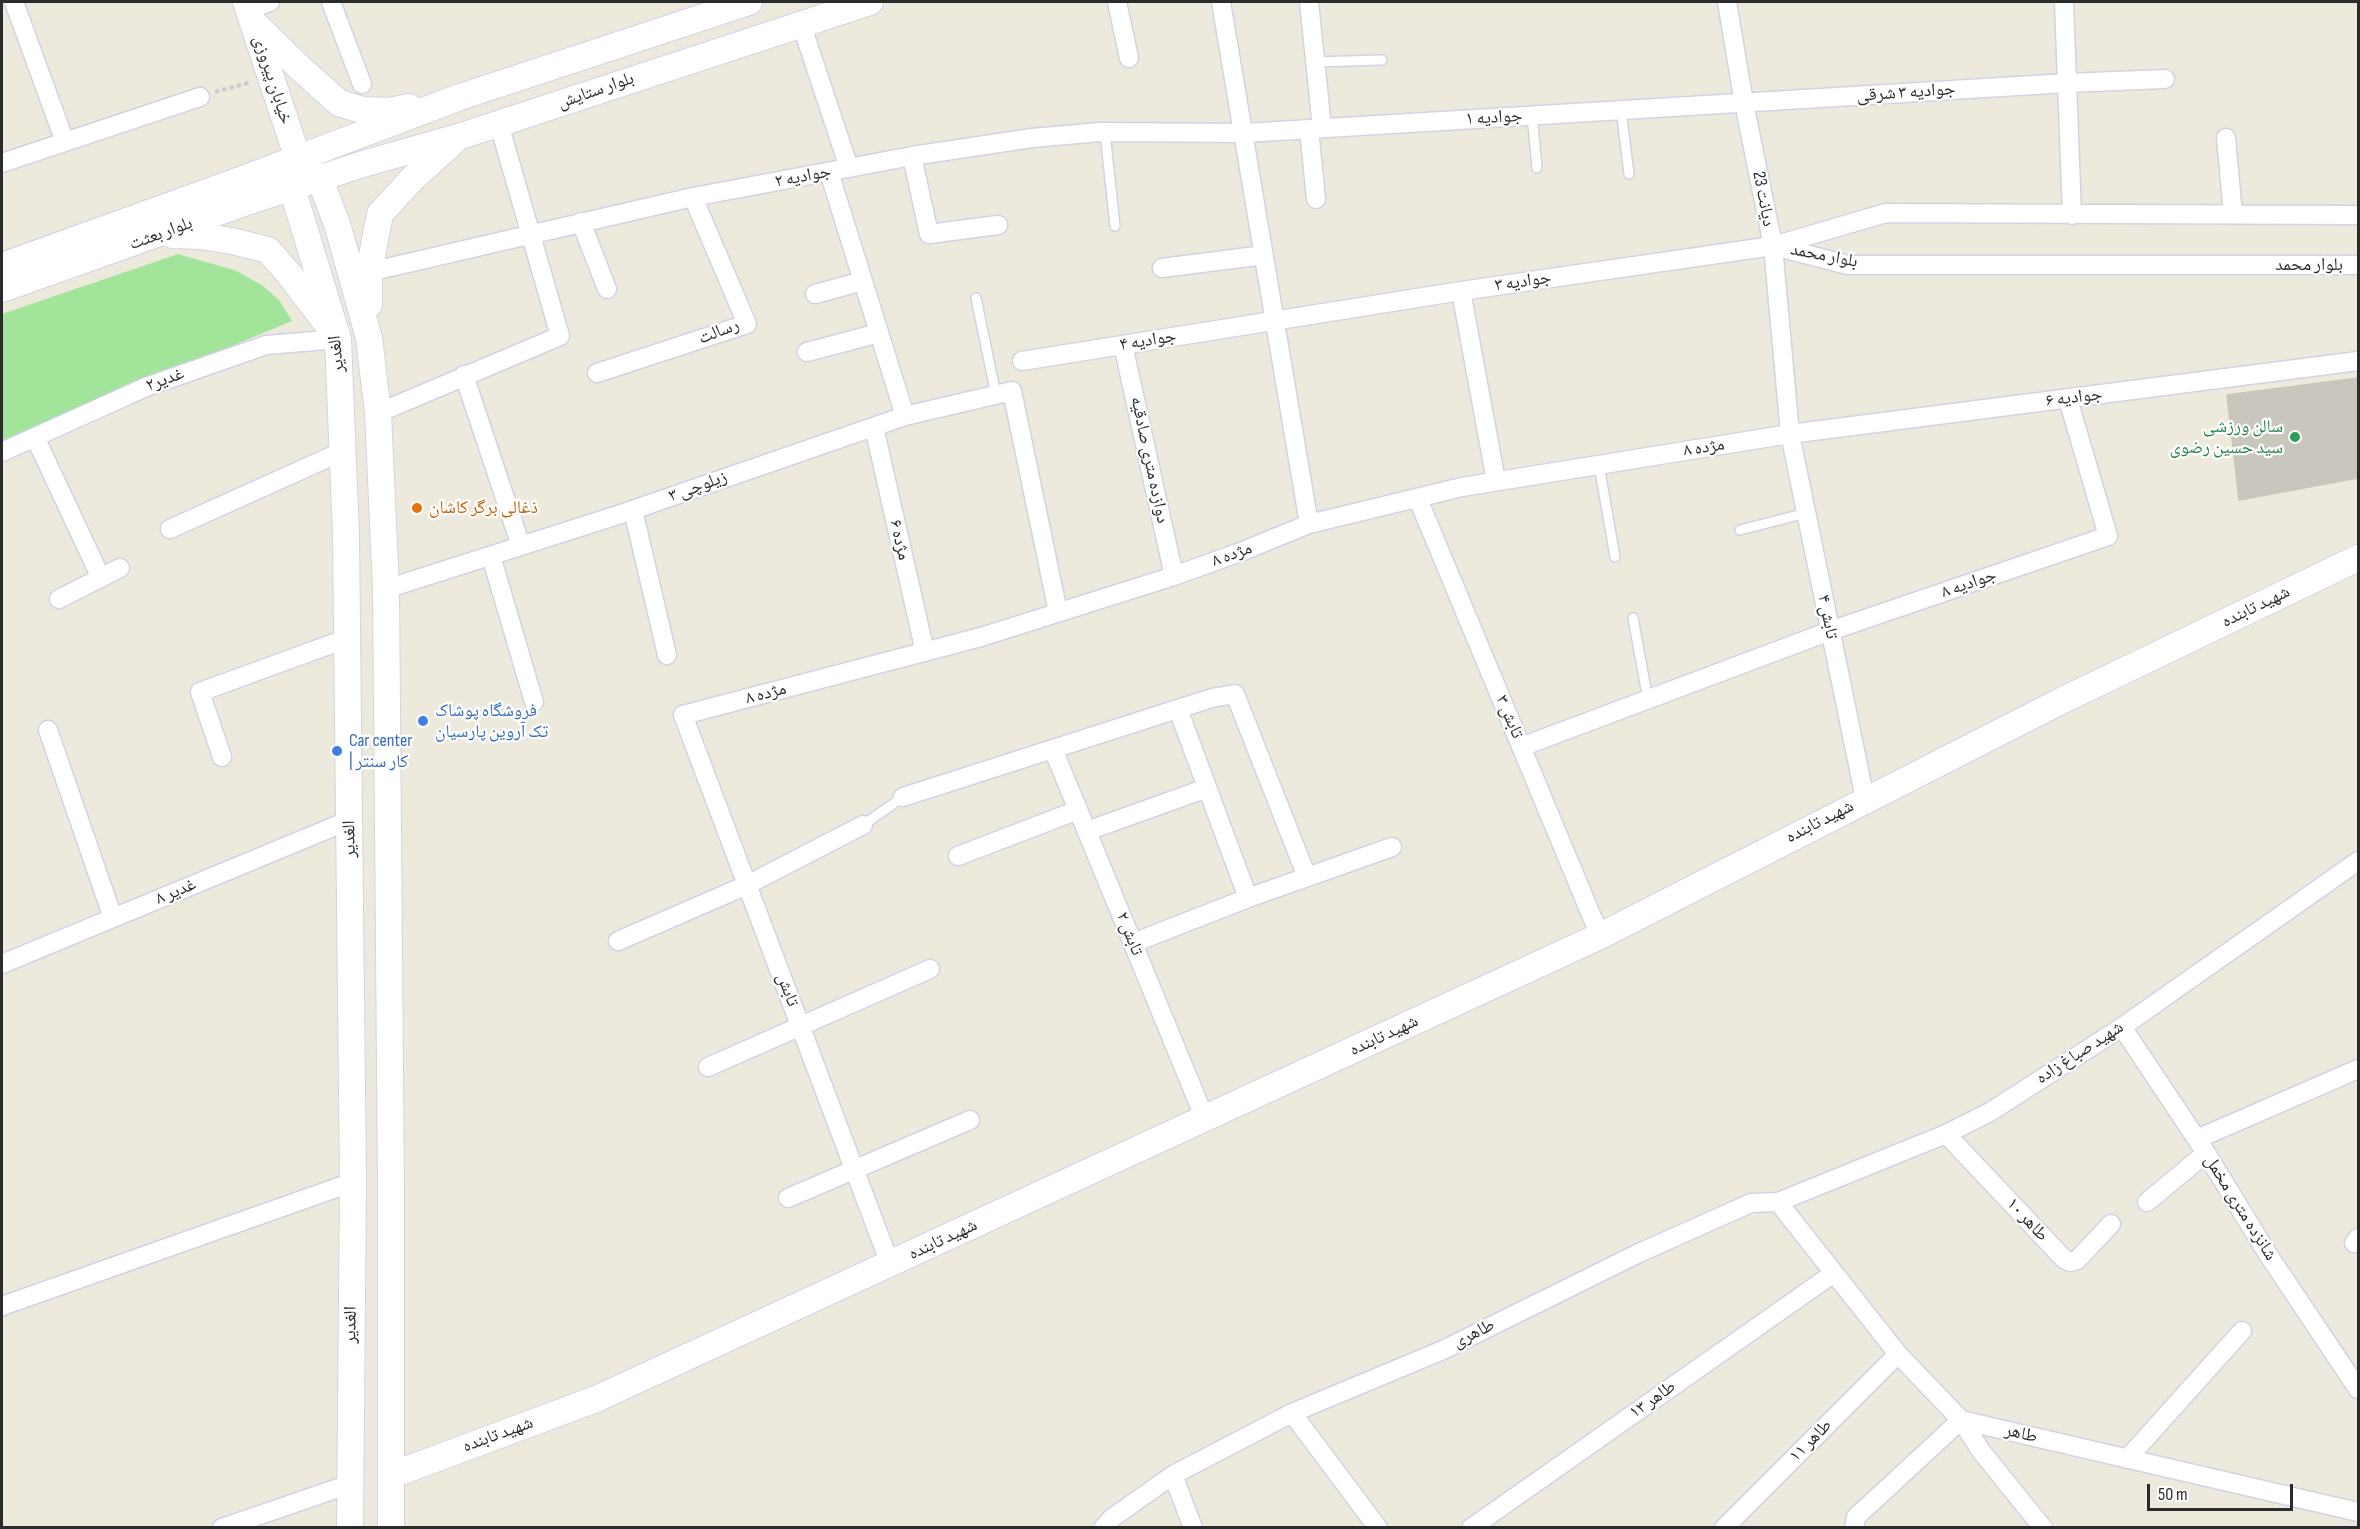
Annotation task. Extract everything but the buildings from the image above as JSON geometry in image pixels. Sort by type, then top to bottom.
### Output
[{"type":"main road","name":"بلوار ستایش","points":[[298,159],[460,97],[611,48],[694,11],[749,2]]},
{"type":"main road","name":"بلوار ستایش","points":[[320,179],[363,164],[458,137],[870,2]]},
{"type":"main road","name":"خیابان پیروزی","points":[[255,9],[270,76],[298,159]]},
{"type":"main road","points":[[255,9],[300,68],[339,103],[362,110],[390,111],[460,97]]},
{"type":"main road","points":[[611,48],[624,82]]},
{"type":"main road","points":[[369,338],[369,272],[380,214],[413,178],[458,137]]},
{"type":"main road","points":[[298,159],[320,179]]},
{"type":"main road","name":"الغدیر","points":[[298,159],[292,188],[338,339],[343,451],[348,639],[353,1182],[350,1527]]},
{"type":"main road","name":"بلوار بعثت","points":[[2,266],[298,159]]},
{"type":"main road","name":"الغدیر","points":[[320,179],[348,261],[369,338],[378,413],[385,533],[391,1527]]},
{"type":"main road","name":"بلوار بعثت","points":[[2,290],[244,203],[320,179]]},
{"type":"main road","points":[[160,234],[200,236],[268,250],[338,339]]},
{"type":"main road","points":[[346,535],[385,533]]},
{"type":"main road","name":"شهید تابنده","points":[[392,1475],[596,1399],[1600,936],[2061,701],[2358,558]]},
{"type":"street","points":[[14,2],[65,142]]},
{"type":"street","points":[[331,2],[362,84]]},
{"type":"street","points":[[1117,2],[1129,58]]},
{"type":"street","points":[[1221,2],[1245,133],[1263,255],[1309,524]]},
{"type":"street","points":[[1309,2],[1314,62],[1316,199]]},
{"type":"street","name":"دیانت 23","points":[[1727,2],[1744,103],[1773,246],[1790,434]]},
{"type":"street","points":[[2064,2],[2072,215]]},
{"type":"street","points":[[801,23],[849,168]]},
{"type":"street","name":"جوادیه ۳ شرقی","points":[[1744,103],[2165,79]]},
{"type":"street","points":[[2,163],[200,97]]},
{"type":"street","name":"جوادیه ۱","points":[[1245,133],[1744,103]]},
{"type":"street","points":[[378,413],[560,336],[498,124]]},
{"type":"street","name":"جوادیه ۲","points":[[369,272],[693,197],[912,156],[1032,138],[1105,133],[1245,133]]},
{"type":"street","points":[[2226,138],[2233,214]]},
{"type":"street","points":[[912,156],[929,234],[998,225]]},
{"type":"street","points":[[829,172],[905,416]]},
{"type":"street","name":"رسالت","points":[[597,373],[747,324],[693,197]]},
{"type":"street","name":"بلوار محمد","points":[[1773,246],[1886,213],[2358,215]]},
{"type":"street","points":[[581,222],[607,289]]},
{"type":"street","name":"بلوار محمد","points":[[1773,246],[1848,265],[2358,265]]},
{"type":"street","name":"جوادیه ۳","points":[[1274,321],[1461,291],[1773,246]]},
{"type":"street","points":[[1162,268],[1263,255]]},
{"type":"street","points":[[815,294],[863,281]]},
{"type":"street","points":[[1461,291],[1496,481]]},
{"type":"street","name":"جوادیه ۴","points":[[1022,361],[1274,321]]},
{"type":"street","points":[[807,352],[879,333]]},
{"type":"street","name":"غدیر۲","points":[[2,453],[146,387],[266,345],[338,339]]},
{"type":"street","name":"دوازده متری صادقیه","points":[[1123,345],[1174,576]]},
{"type":"street","name":"جوادیه ۶","points":[[1790,434],[2358,361]]},
{"type":"street","points":[[464,375],[522,546]]},
{"type":"street","points":[[1004,393],[1058,612]]},
{"type":"street","name":"زیلوچی ۳","points":[[386,589],[633,510],[905,416],[1004,393]]},
{"type":"street","name":"جوادیه ۸","points":[[1521,747],[1830,631],[2108,536],[2068,399]]},
{"type":"street","name":"مژده ۶","points":[[874,427],[925,652]]},
{"type":"street","name":"مژده ۸","points":[[683,716],[925,652],[1058,612],[1174,576],[1309,524],[1496,481],[1790,434]]},
{"type":"street","name":"تابش ۴","points":[[1790,434],[1865,799]]},
{"type":"street","points":[[34,438],[100,578]]},
{"type":"street","points":[[170,529],[343,451]]},
{"type":"street","name":"تابش ۳","points":[[1418,499],[1600,936]]},
{"type":"street","points":[[633,510],[668,655]]},
{"type":"street","points":[[491,556],[534,702]]},
{"type":"street","points":[[59,599],[120,568]]},
{"type":"street","points":[[222,757],[200,692],[348,639]]},
{"type":"street","points":[[903,797],[1212,698],[1235,694],[1307,877]]},
{"type":"street","points":[[1178,709],[1248,898]]},
{"type":"street","name":"تابش","points":[[683,716],[890,1264]]},
{"type":"street","points":[[48,730],[113,918]]},
{"type":"street","name":"تابش ۲","points":[[1053,749],[1205,1119]]},
{"type":"street","points":[[1087,831],[1207,788]]},
{"type":"street","points":[[958,856],[1078,810]]},
{"type":"street","name":"غدیر ۸","points":[[2,964],[350,820]]},
{"type":"street","points":[[618,941],[747,885],[863,825]]},
{"type":"street","points":[[1133,943],[1248,898],[1392,847]]},
{"type":"street","name":"شهید صباغ زاده","points":[[1778,1202],[1946,1134],[1990,1112],[2122,1027],[2357,865]]},
{"type":"street","points":[[708,1067],[930,969]]},
{"type":"street","name":"شانزده متری مخمل","points":[[2122,1027],[2202,1146],[2269,1256],[2358,1389]]},
{"type":"street","points":[[2147,1202],[2202,1146],[2358,1069]]},
{"type":"street","points":[[788,1198],[970,1120]]},
{"type":"street","name":"طاهر ۱۰","points":[[1946,1134],[2064,1259],[2070,1262],[2076,1260],[2111,1224]]},
{"type":"street","points":[[2,1306],[353,1182]]},
{"type":"street","points":[[1778,1202],[1898,1354],[1961,1420],[1981,1451],[2043,1527]]},
{"type":"street","name":"طاهری","points":[[1103,1527],[1112,1518],[1173,1475],[1292,1413],[1443,1350],[1639,1253],[1751,1203],[1778,1202]]},
{"type":"street","name":"طاهر ۱۳","points":[[1471,1527],[1834,1273]]},
{"type":"street","points":[[2127,1459],[2242,1331]]},
{"type":"street","name":"طاهر ۱۱","points":[[1724,1527],[1898,1354]]},
{"type":"street","points":[[1292,1413],[1378,1527]]},
{"type":"street","points":[[1854,1527],[1856,1517],[1961,1420]]},
{"type":"street","name":"طاهر","points":[[1961,1420],[2358,1512]]},
{"type":"street","points":[[1173,1475],[1193,1527]]},
{"type":"street","points":[[222,1527],[350,1484]]},
{"type":"lane","points":[[1314,62],[1382,60]]},
{"type":"lane","points":[[1621,110],[1629,174]]},
{"type":"lane","points":[[1532,116],[1537,168]]},
{"type":"lane","points":[[1105,133],[1115,226]]},
{"type":"lane","points":[[976,298],[1004,393]]},
{"type":"lane","points":[[1599,465],[1615,557]]},
{"type":"lane","points":[[1740,530],[1806,513]]},
{"type":"lane","points":[[1633,618],[1648,699]]},
{"type":"lane","points":[[863,825],[903,797]]},
{"type":"path","points":[[200,97],[270,76]]},
{"type":"green space","points":[[178,254],[237,271],[263,286],[279,300],[292,321],[2,441],[2,314]]},
{"type":"place","name":"سالن ورزشی سید حسین رضوی","points":[[2295,437]]},
{"type":"place","name":"ذغالی برگر کاشان","points":[[417,508]]},
{"type":"place","name":"فروشگاه پوشاک تک آروین پارسیان","points":[[423,721]]},
{"type":"place","name":"Car center | کار سنتر","points":[[337,751]]}]
